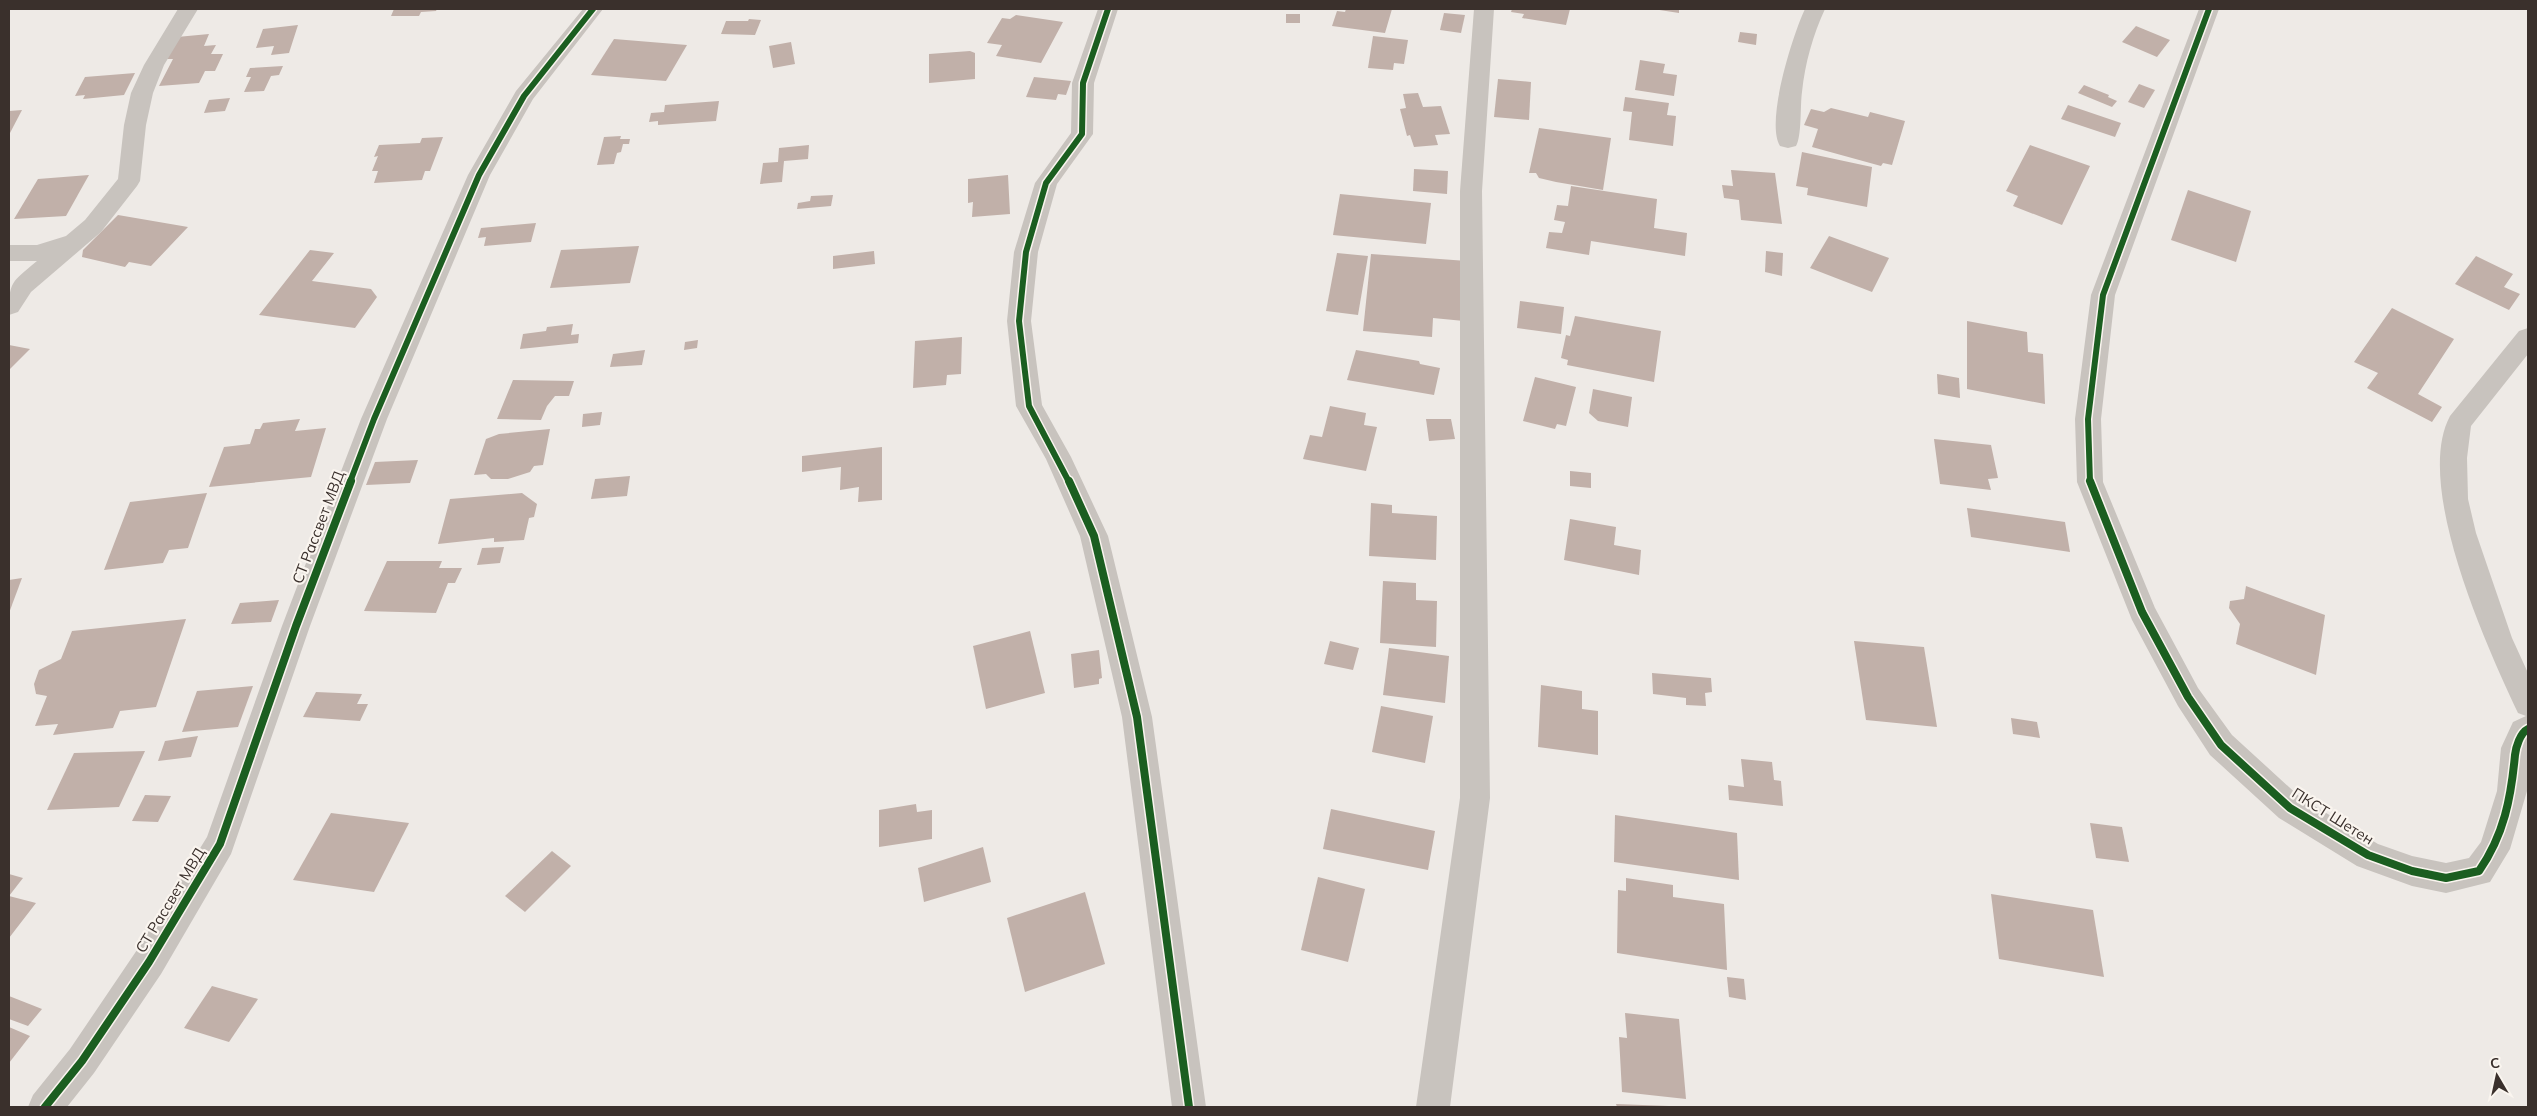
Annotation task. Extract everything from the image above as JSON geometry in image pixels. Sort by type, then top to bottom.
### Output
[{"type":"street","points":[[9,306],[23,286],[93,226],[129,181],[135,126],[142,93],[154,65],[188,9]]},
{"type":"street","name":"СТ Рассвет МВД","points":[[45,1107],[82,1060],[149,962],[220,844],[286,653],[374,419],[479,175],[524,96],[593,9]]},
{"type":"street","points":[[1108,9],[1083,82],[1082,134],[1046,183],[1026,252],[1019,321],[1029,406],[1058,457],[1094,536],[1137,717],[1188,1107]]},
{"type":"street","points":[[1433,1107],[1475,798],[1471,191],[1484,9]]},
{"type":"street","points":[[1788,141],[1787,117],[1790,99],[1805,28],[1815,9]]},
{"type":"street","name":"ПКСТ Шетен","points":[[2209,9],[2103,295],[2088,419],[2090,482],[2142,612],[2188,697],[2221,745],[2255,778],[2290,808],[2368,855],[2412,871],[2446,878],[2479,871],[2494,849],[2512,791],[2516,748],[2524,731],[2528,728]]},
{"type":"street","points":[[9,254],[37,253],[73,242]]},
{"type":"street","points":[[2528,337],[2459,423],[2454,458],[2455,498],[2462,533],[2498,638],[2528,704]]},
{"type":"building","points":[[394,9],[437,9],[436,11],[421,12],[419,16],[391,16]]},
{"type":"building","points":[[1346,9],[1392,9],[1385,33],[1332,26],[1337,11],[1345,12]]},
{"type":"building","points":[[1512,9],[1570,9],[1566,25],[1522,18],[1524,14],[1511,12]]},
{"type":"building","points":[[1653,9],[1679,9],[1679,13]]},
{"type":"building","points":[[1444,13],[1465,15],[1461,33],[1440,30]]},
{"type":"building","points":[[1286,14],[1300,14],[1300,23],[1286,23]]},
{"type":"building","points":[[1016,15],[1063,22],[1041,63],[996,56],[1002,45],[987,43],[1002,18],[1010,19]]},
{"type":"building","points":[[749,19],[761,20],[755,35],[721,34],[726,21],[748,21]]},
{"type":"building","points":[[298,25],[289,53],[271,55],[274,46],[256,48],[263,29]]},
{"type":"building","points":[[2136,26],[2170,40],[2157,57],[2122,42]]},
{"type":"building","points":[[1740,32],[1757,34],[1756,45],[1738,42]]},
{"type":"building","points":[[209,34],[204,46],[216,45],[211,54],[223,54],[215,71],[205,71],[199,83],[159,86],[173,59],[166,59],[177,37]]},
{"type":"building","points":[[1373,36],[1408,40],[1404,64],[1394,63],[1393,70],[1368,68]]},
{"type":"building","points":[[614,39],[687,45],[666,81],[591,75]]},
{"type":"building","points":[[791,42],[795,64],[773,68],[769,46]]},
{"type":"building","points":[[970,51],[975,53],[975,79],[929,83],[929,54]]},
{"type":"building","points":[[1640,60],[1665,64],[1663,73],[1677,75],[1674,96],[1635,90]]},
{"type":"building","points":[[283,66],[279,75],[271,76],[264,91],[244,92],[251,77],[246,77],[250,68]]},
{"type":"building","points":[[135,73],[124,95],[83,99],[85,95],[75,96],[85,77]]},
{"type":"building","points":[[1034,77],[1071,81],[1066,95],[1058,94],[1056,100],[1026,97]]},
{"type":"building","points":[[1498,79],[1531,82],[1529,120],[1494,117]]},
{"type":"building","points":[[2139,84],[2155,90],[2144,108],[2128,102]]},
{"type":"building","points":[[2084,85],[2109,95],[2108,97],[2117,101],[2112,107],[2078,93]]},
{"type":"building","points":[[1418,93],[1423,107],[1441,106],[1450,134],[1435,135],[1438,145],[1414,147],[1410,135],[1407,136],[1400,109],[1406,108],[1403,94]]},
{"type":"building","points":[[1625,97],[1669,103],[1667,115],[1676,116],[1673,146],[1629,140],[1632,112],[1623,111]]},
{"type":"building","points":[[230,98],[225,111],[204,113],[209,100]]},
{"type":"building","points":[[719,101],[716,121],[658,125],[658,121],[649,122],[651,113],[664,112],[665,105]]},
{"type":"building","points":[[2068,105],[2121,123],[2115,137],[2061,119]]},
{"type":"building","points":[[1831,108],[1868,117],[1870,112],[1905,121],[1892,165],[1883,163],[1881,166],[1812,147],[1818,129],[1804,125],[1811,109],[1824,112]]},
{"type":"building","points":[[22,110],[10,133],[9,133],[9,111]]},
{"type":"building","points":[[1539,128],[1611,138],[1603,190],[1556,182],[1539,178],[1536,173],[1529,173]]},
{"type":"building","points":[[621,136],[620,139],[630,139],[629,144],[623,144],[621,152],[617,153],[614,164],[597,165],[604,137]]},
{"type":"building","points":[[443,137],[430,171],[425,171],[422,180],[374,183],[378,171],[372,171],[378,156],[374,157],[379,145],[420,143],[422,138]]},
{"type":"building","points":[[809,145],[808,159],[784,161],[782,182],[760,184],[763,163],[778,162],[779,148]]},
{"type":"building","points":[[2030,145],[2090,166],[2062,225],[2013,206],[2018,196],[2006,191]]},
{"type":"building","points":[[1802,152],[1872,167],[1867,207],[1807,195],[1808,188],[1796,186]]},
{"type":"building","points":[[1414,169],[1448,171],[1447,194],[1413,191]]},
{"type":"building","points":[[1731,170],[1775,173],[1782,224],[1741,220],[1739,200],[1724,198],[1722,185],[1733,186]]},
{"type":"building","points":[[89,175],[66,216],[14,219],[38,179]]},
{"type":"building","points":[[1008,175],[1010,214],[972,217],[973,202],[968,203],[968,179]]},
{"type":"building","points":[[1571,186],[1657,199],[1654,228],[1687,233],[1685,256],[1591,241],[1589,255],[1546,248],[1549,232],[1562,233],[1565,222],[1554,220],[1557,205],[1568,206]]},
{"type":"building","points":[[2188,190],[2251,211],[2236,262],[2171,240]]},
{"type":"building","points":[[1340,194],[1431,203],[1426,244],[1333,235]]},
{"type":"building","points":[[833,195],[831,206],[797,209],[798,203],[810,201],[811,196]]},
{"type":"building","points":[[118,215],[188,227],[151,266],[129,262],[125,267],[82,257],[83,250]]},
{"type":"building","points":[[536,223],[531,242],[484,246],[486,237],[478,238],[481,228]]},
{"type":"building","points":[[1829,236],[1889,258],[1872,292],[1810,268]]},
{"type":"building","points":[[639,246],[630,283],[550,288],[561,250]]},
{"type":"building","points":[[310,250],[334,253],[312,281],[371,289],[377,297],[355,328],[259,315]]},
{"type":"building","points":[[874,251],[875,264],[833,269],[833,256]]},
{"type":"building","points":[[1766,251],[1783,253],[1782,276],[1765,272]]},
{"type":"building","points":[[1337,253],[1368,256],[1358,315],[1326,311]]},
{"type":"building","points":[[1371,254],[1467,261],[1464,321],[1433,318],[1432,337],[1363,331]]},
{"type":"building","points":[[2476,256],[2513,274],[2504,287],[2520,294],[2509,310],[2455,284]]},
{"type":"building","points":[[1520,301],[1564,307],[1561,334],[1517,328]]},
{"type":"building","points":[[2392,308],[2454,339],[2418,394],[2442,407],[2432,422],[2367,388],[2378,373],[2354,362]]},
{"type":"building","points":[[1575,316],[1661,331],[1654,382],[1567,365],[1568,360],[1561,358],[1566,335],[1570,336]]},
{"type":"building","points":[[1967,321],[2027,332],[2028,352],[2043,354],[2045,404],[1967,389]]},
{"type":"building","points":[[573,324],[571,335],[579,334],[578,343],[520,349],[523,334],[546,331],[547,327]]},
{"type":"building","points":[[962,337],[961,374],[947,375],[946,385],[913,388],[915,341]]},
{"type":"building","points":[[698,340],[697,348],[684,350],[685,342]]},
{"type":"building","points":[[9,345],[30,349],[9,370]]},
{"type":"building","points":[[645,350],[642,365],[610,367],[613,354]]},
{"type":"building","points":[[1356,350],[1419,361],[1420,364],[1440,368],[1434,395],[1347,380]]},
{"type":"building","points":[[1937,374],[1959,378],[1960,398],[1938,394]]},
{"type":"building","points":[[1535,377],[1576,387],[1566,426],[1557,424],[1555,429],[1523,421]]},
{"type":"building","points":[[513,380],[574,381],[569,396],[555,396],[547,406],[541,420],[497,419]]},
{"type":"building","points":[[1593,389],[1632,397],[1628,427],[1598,421],[1589,413]]},
{"type":"building","points":[[1330,406],[1366,413],[1364,425],[1377,427],[1366,471],[1303,459],[1310,435],[1322,437]]},
{"type":"building","points":[[602,412],[600,425],[582,427],[583,414]]},
{"type":"building","points":[[300,419],[295,431],[326,428],[311,477],[209,487],[224,447],[250,444],[255,429],[260,429],[263,423]]},
{"type":"building","points":[[1426,419],[1451,419],[1455,439],[1429,441]]},
{"type":"building","points":[[550,429],[543,465],[534,466],[530,472],[508,479],[491,479],[486,474],[474,475],[486,439],[499,434]]},
{"type":"building","points":[[1934,439],[1991,445],[1998,478],[1988,479],[1991,490],[1940,484]]},
{"type":"building","points":[[882,447],[882,500],[858,502],[859,487],[840,490],[841,467],[802,472],[802,456]]},
{"type":"building","points":[[418,460],[410,483],[366,485],[375,462]]},
{"type":"building","points":[[1570,471],[1591,473],[1591,488],[1570,486]]},
{"type":"building","points":[[630,476],[627,496],[591,499],[595,479]]},
{"type":"building","points":[[207,493],[188,548],[169,550],[163,563],[104,570],[130,502]]},
{"type":"building","points":[[522,493],[537,504],[534,517],[529,518],[524,540],[494,542],[494,538],[438,544],[450,499]]},
{"type":"building","points":[[1371,503],[1392,505],[1392,513],[1437,516],[1436,560],[1369,556]]},
{"type":"building","points":[[1967,508],[2065,522],[2070,552],[1971,537]]},
{"type":"building","points":[[1570,519],[1616,527],[1614,545],[1641,550],[1639,575],[1564,560]]},
{"type":"building","points":[[504,547],[500,563],[477,565],[482,548]]},
{"type":"building","points":[[387,561],[442,561],[439,568],[462,568],[455,583],[448,583],[436,613],[364,611]]},
{"type":"building","points":[[22,578],[9,613],[9,580]]},
{"type":"building","points":[[1383,581],[1416,583],[1416,600],[1437,601],[1436,647],[1380,643]]},
{"type":"building","points":[[2246,586],[2325,615],[2316,675],[2236,644],[2240,624],[2229,608],[2230,601],[2244,599]]},
{"type":"building","points":[[279,600],[271,622],[231,624],[240,603]]},
{"type":"building","points":[[186,619],[156,707],[120,711],[113,728],[53,735],[58,724],[35,726],[47,696],[36,694],[34,684],[39,670],[61,659],[72,631]]},
{"type":"building","points":[[1030,631],[1045,693],[986,709],[973,646]]},
{"type":"building","points":[[1330,641],[1359,648],[1353,670],[1324,664]]},
{"type":"building","points":[[1854,641],[1924,647],[1937,727],[1866,720]]},
{"type":"building","points":[[1389,648],[1449,656],[1445,703],[1383,695]]},
{"type":"building","points":[[1099,650],[1102,678],[1099,679],[1099,684],[1074,688],[1071,654]]},
{"type":"building","points":[[1652,673],[1711,678],[1712,692],[1705,693],[1706,706],[1686,705],[1686,698],[1653,694]]},
{"type":"building","points":[[1541,685],[1582,691],[1582,709],[1598,711],[1598,755],[1538,747]]},
{"type":"building","points":[[253,686],[238,727],[182,732],[197,691]]},
{"type":"building","points":[[316,692],[362,694],[357,704],[368,704],[360,721],[303,717]]},
{"type":"building","points":[[1381,706],[1433,716],[1425,763],[1372,752]]},
{"type":"building","points":[[2011,718],[2037,722],[2040,738],[2013,734]]},
{"type":"building","points":[[198,736],[191,757],[158,761],[165,741]]},
{"type":"building","points":[[145,751],[119,807],[47,810],[74,753]]},
{"type":"building","points":[[1741,759],[1772,762],[1774,780],[1781,781],[1783,806],[1729,800],[1728,785],[1744,787]]},
{"type":"building","points":[[145,795],[171,796],[158,822],[132,821]]},
{"type":"building","points":[[916,804],[917,812],[932,810],[932,839],[879,847],[879,810]]},
{"type":"building","points":[[1331,809],[1435,831],[1428,870],[1323,849]]},
{"type":"building","points":[[331,813],[409,823],[374,892],[293,880]]},
{"type":"building","points":[[1615,815],[1737,833],[1739,880],[1614,862]]},
{"type":"building","points":[[2090,823],[2122,827],[2129,862],[2096,858]]},
{"type":"building","points":[[983,847],[991,882],[924,902],[918,868]]},
{"type":"building","points":[[552,851],[571,866],[525,912],[505,896]]},
{"type":"building","points":[[9,874],[23,878],[9,896]]},
{"type":"building","points":[[1318,877],[1365,889],[1348,962],[1301,950]]},
{"type":"building","points":[[1626,878],[1673,885],[1673,897],[1724,904],[1727,970],[1617,953],[1618,890],[1626,891]]},
{"type":"building","points":[[1085,892],[1105,964],[1025,992],[1007,918]]},
{"type":"building","points":[[1991,894],[2093,910],[2104,977],[1999,959]]},
{"type":"building","points":[[9,896],[36,903],[9,938]]},
{"type":"building","points":[[1727,977],[1744,979],[1746,1000],[1729,997]]},
{"type":"building","points":[[212,986],[258,999],[229,1042],[184,1028]]},
{"type":"building","points":[[9,996],[42,1009],[28,1026],[9,1019]]},
{"type":"building","points":[[1625,1013],[1679,1019],[1686,1099],[1622,1092],[1619,1037],[1627,1038]]},
{"type":"building","points":[[9,1027],[30,1036],[9,1063]]},
{"type":"building","points":[[1616,1104],[1669,1106],[1669,1107],[1617,1107]]},
{"type":"cycle path","points":[[45,1107],[82,1061],[149,962],[220,844],[296,626],[374,419],[479,175],[524,96],[593,9]]},
{"type":"cycle path","points":[[1108,9],[1083,83],[1082,134],[1046,183],[1026,252],[1019,321],[1029,406],[1058,457],[1094,536],[1137,717],[1189,1107]]},
{"type":"cycle path","points":[[2209,9],[2103,295],[2088,419],[2090,482],[2142,612],[2188,697],[2221,745],[2290,808],[2368,855],[2412,871],[2446,878],[2479,871],[2494,849],[2512,791],[2516,748],[2524,731],[2528,729]]}]
